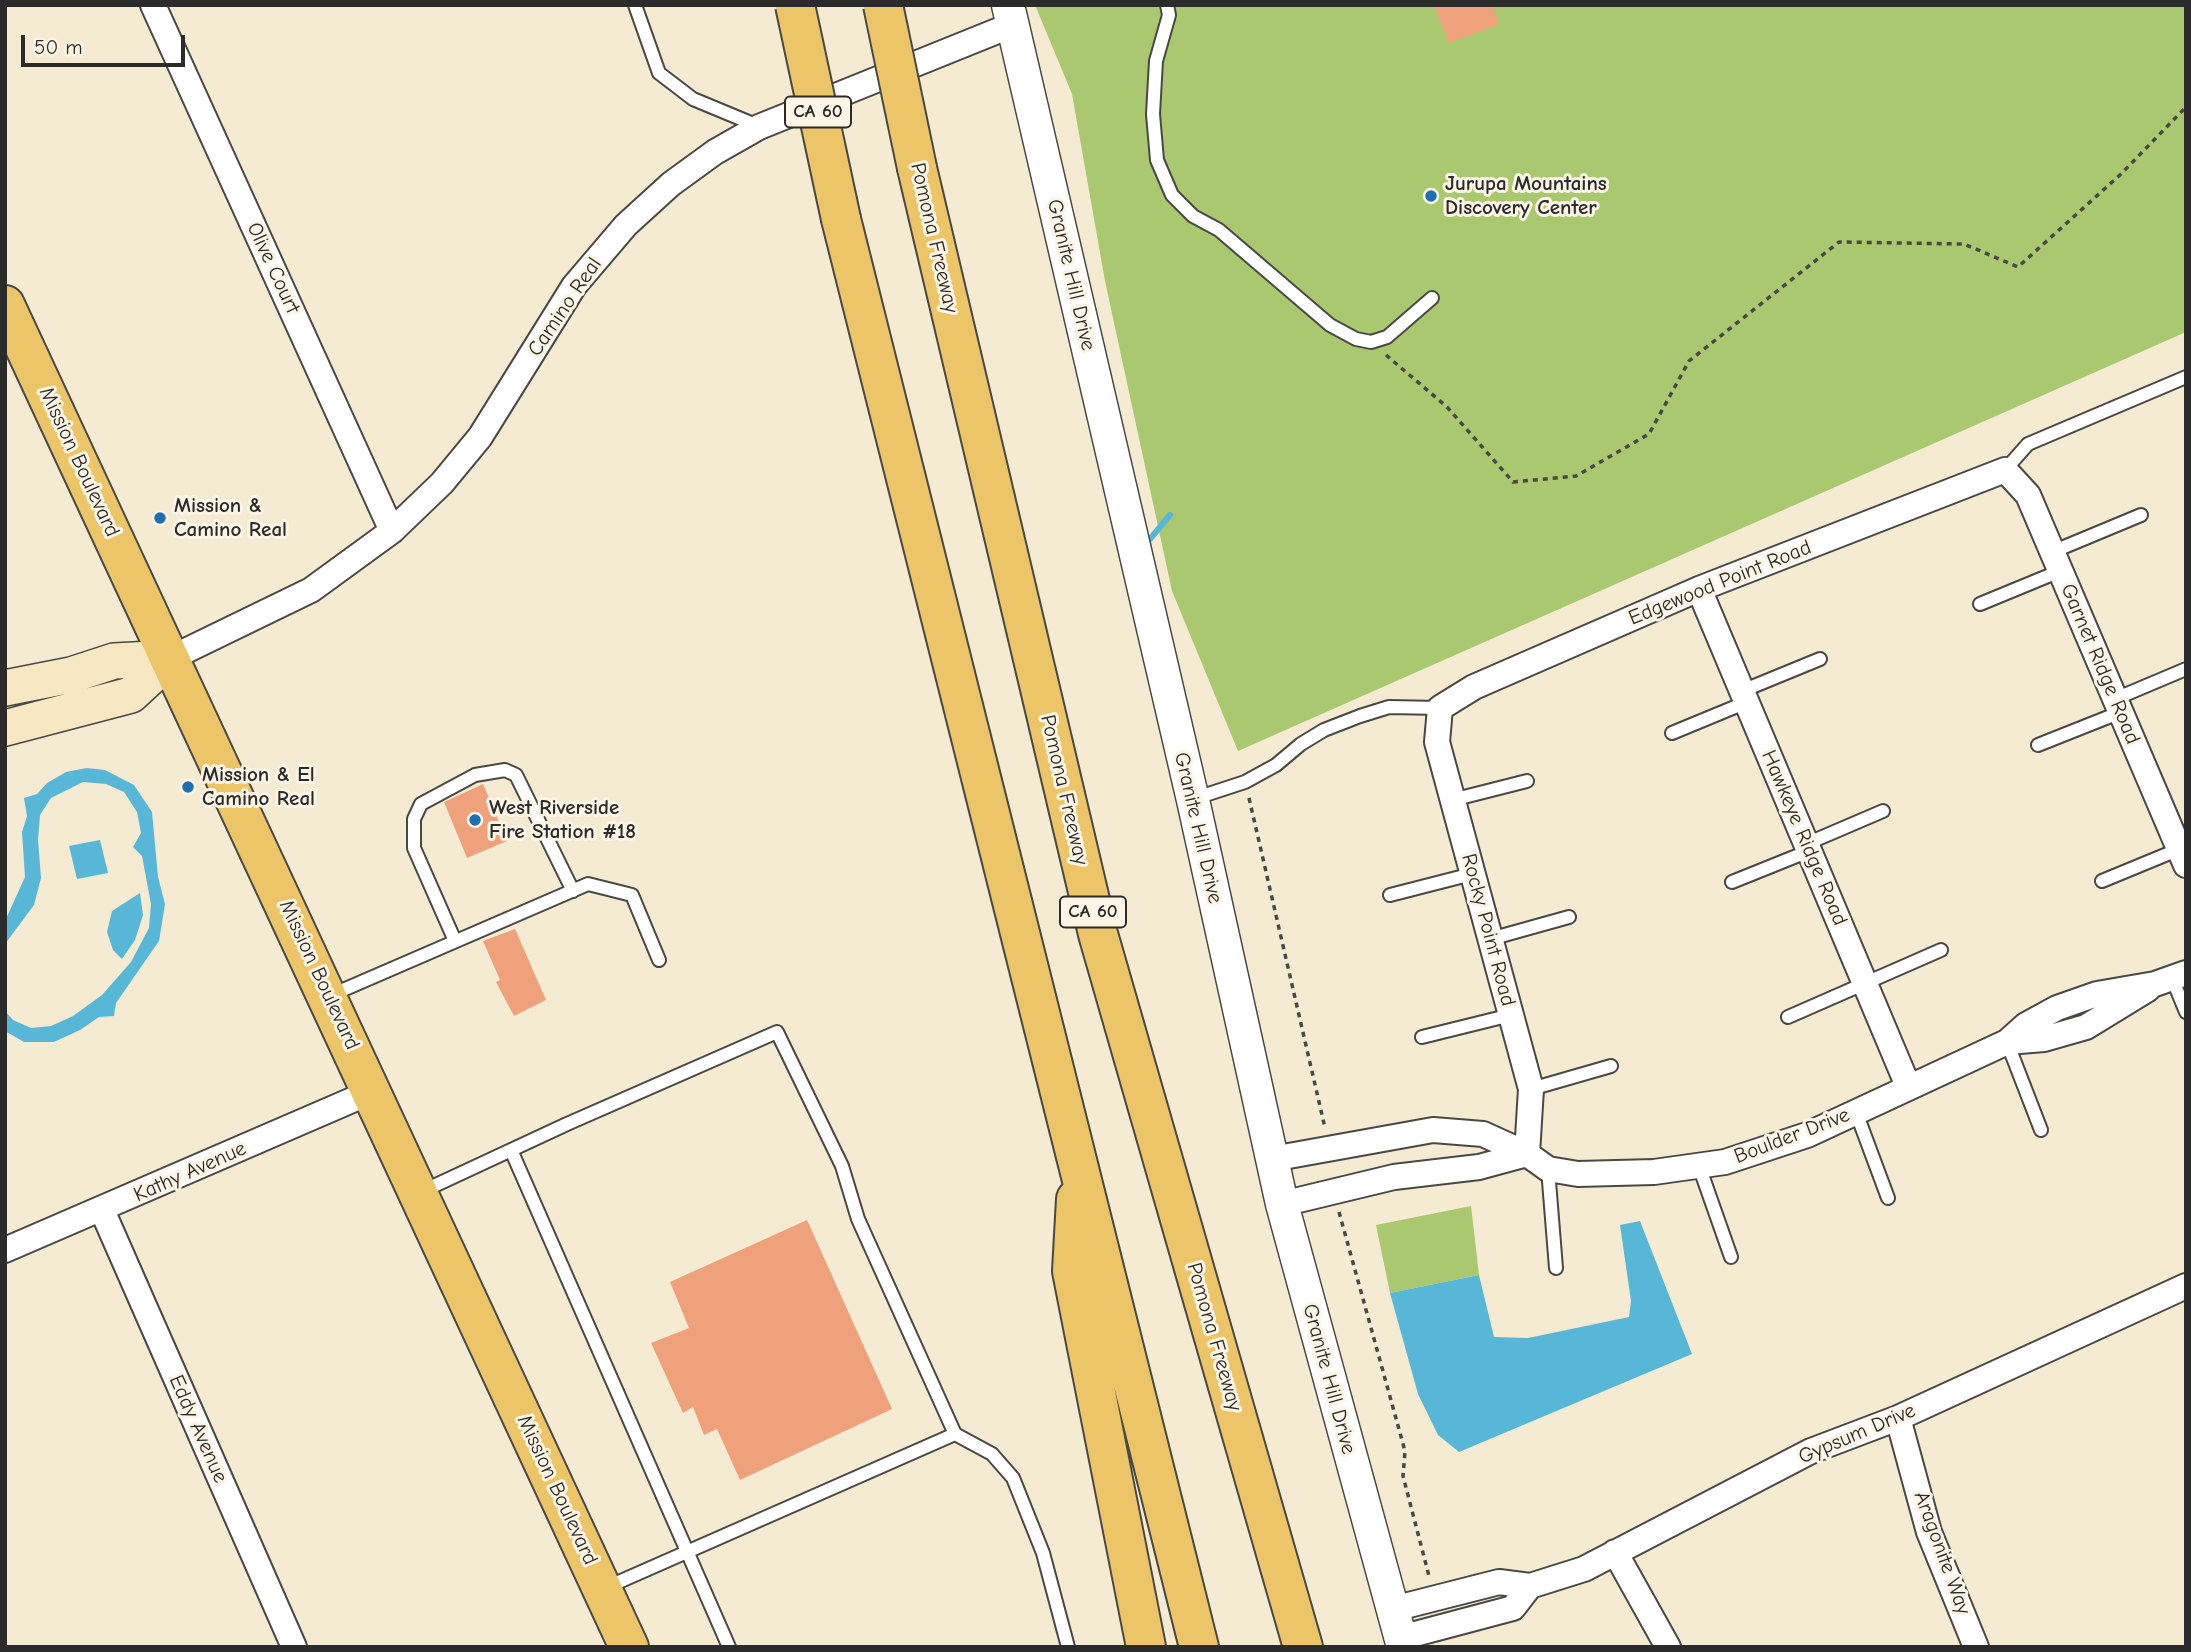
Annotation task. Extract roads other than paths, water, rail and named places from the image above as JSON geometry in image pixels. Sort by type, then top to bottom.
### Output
[{"type":"main road","name":"CA 60","points":[[795,5],[841,219],[1079,1158],[1199,1647]]},
{"type":"main road","name":"Pomona Freeway","points":[[883,5],[917,168],[1098,934],[1303,1647]]},
{"type":"main road","name":"Mission Boulevard","points":[[5,305],[329,996],[629,1647]]},
{"type":"main road","name":"Camino Real","points":[[5,688],[71,675],[114,662],[171,658]]},
{"type":"main road","name":"Camino Real","points":[[5,728],[131,695],[171,658]]},
{"type":"main road","points":[[1079,1158],[1072,1271],[1146,1647]]},
{"type":"street","name":"Olive Court","points":[[153,5],[392,531]]},
{"type":"street","name":"Camino Real","points":[[171,658],[311,590],[392,531],[442,483],[480,437],[574,286],[626,225],[682,176],[715,152],[759,127],[1010,15]]},
{"type":"street","name":"Granite Hill Drive","points":[[1010,15],[1193,800],[1282,1204],[1399,1631]]},
{"type":"street","name":"Garnet Ridge Road","points":[[2005,470],[2028,495],[2184,853]]},
{"type":"street","name":"Edgewood Point Road","points":[[1440,708],[1474,687],[1699,589],[2005,470]]},
{"type":"street","name":"Hawkeye Ridge Road","points":[[1699,589],[1908,1086]]},
{"type":"street","name":"Rocky Point Road","points":[[1440,708],[1437,742],[1531,1089],[1527,1154]]},
{"type":"street","name":"Boulder Drive","points":[[1272,1159],[1433,1130],[1483,1134],[1527,1154],[1548,1169],[1578,1174],[1699,1166],[1762,1152],[2007,1042],[2044,1039],[2085,1027],[2171,979]]},
{"type":"street","name":"Kathy Avenue","points":[[5,1250],[373,1091]]},
{"type":"street","points":[[1448,1132],[1448,1168]]},
{"type":"street","points":[[1282,1204],[1394,1177],[1448,1168],[1479,1167],[1527,1154]]},
{"type":"street","name":"Eddy Avenue","points":[[102,1210],[294,1647]]},
{"type":"street","name":"Gypsum Drive","points":[[1399,1631],[1513,1608],[1530,1586],[1584,1569],[1811,1451],[1898,1418],[2186,1286]]},
{"type":"street","name":"Aragonite Way","points":[[1898,1418],[1929,1532],[1976,1647]]},
{"type":"street","points":[[1615,1552],[1668,1647]]},
{"type":"lane","points":[[635,5],[659,73],[693,99],[759,127]]},
{"type":"lane","points":[[1167,5],[1169,15],[1156,61],[1153,114],[1157,160],[1172,195],[1194,216],[1219,230],[1330,325],[1371,342],[1387,337],[1432,298]]},
{"type":"lane","points":[[2005,470],[2028,444],[2186,377]]},
{"type":"lane","points":[[1980,604],[2141,515]]},
{"type":"lane","points":[[1672,733],[1820,659]]},
{"type":"lane","points":[[2038,745],[2186,669]]},
{"type":"lane","points":[[1193,800],[1245,782],[1276,765],[1313,737],[1360,716],[1390,708],[1440,708]]},
{"type":"lane","points":[[455,941],[414,848],[414,819],[421,804],[475,775],[494,770],[505,770],[516,775],[573,891]]},
{"type":"lane","points":[[1452,800],[1527,781]]},
{"type":"lane","points":[[1732,882],[1883,811]]},
{"type":"lane","points":[[2102,881],[2184,853]]},
{"type":"lane","points":[[1390,895],[1472,874]]},
{"type":"lane","points":[[329,996],[588,884],[632,895],[659,960]]},
{"type":"lane","points":[[1490,939],[1569,918]]},
{"type":"lane","points":[[1788,1017],[1941,950]]},
{"type":"lane","points":[[2171,979],[2186,1012]]},
{"type":"lane","points":[[1422,1037],[1511,1015]]},
{"type":"lane","points":[[419,1192],[777,1032],[842,1166],[858,1219],[955,1434],[992,1454],[1013,1478],[1043,1553],[1068,1647]]},
{"type":"lane","points":[[2007,1042],[2042,1130]]},
{"type":"lane","points":[[1531,1089],[1611,1066]]},
{"type":"lane","points":[[1856,1112],[1888,1198]]},
{"type":"lane","points":[[510,1150],[729,1647]]},
{"type":"lane","points":[[1699,1166],[1731,1256]]},
{"type":"lane","points":[[1548,1169],[1556,1268]]},
{"type":"lane","points":[[603,1589],[955,1434]]},
{"type":"water","points":[[87,768],[105,770],[134,785],[152,812],[158,877],[165,904],[159,941],[116,1003],[114,1016],[99,1017],[80,1030],[54,1042],[24,1042],[5,1031],[5,1011],[13,1020],[31,1028],[51,1026],[73,1016],[102,995],[131,962],[149,928],[151,904],[142,856],[133,847],[141,833],[137,812],[124,792],[106,784],[83,782],[51,798],[40,815],[38,840],[41,878],[34,905],[5,944],[5,921],[25,877],[22,832],[27,816],[24,798],[37,794],[47,783],[66,772]]},
{"type":"water","points":[[100,840],[108,873],[77,879],[69,846]]},
{"type":"water","points":[[140,893],[143,915],[135,940],[122,959],[113,950],[107,932],[112,911]]},
{"type":"water","points":[[1640,1221],[1692,1354],[1459,1452],[1438,1435],[1418,1394],[1390,1293],[1479,1275],[1494,1337],[1528,1338],[1629,1317],[1631,1301],[1620,1225]]},
{"type":"waterway","points":[[1150,539],[1170,515]]},
{"type":"place","name":"Jurupa Mountains Discovery Center","points":[[1431,196]]},
{"type":"place","name":"Mission & Camino Real","points":[[160,518]]},
{"type":"place","name":"Mission & El Camino Real","points":[[188,787]]},
{"type":"place","name":"West Riverside Fire Station #18","points":[[475,820]]}]
